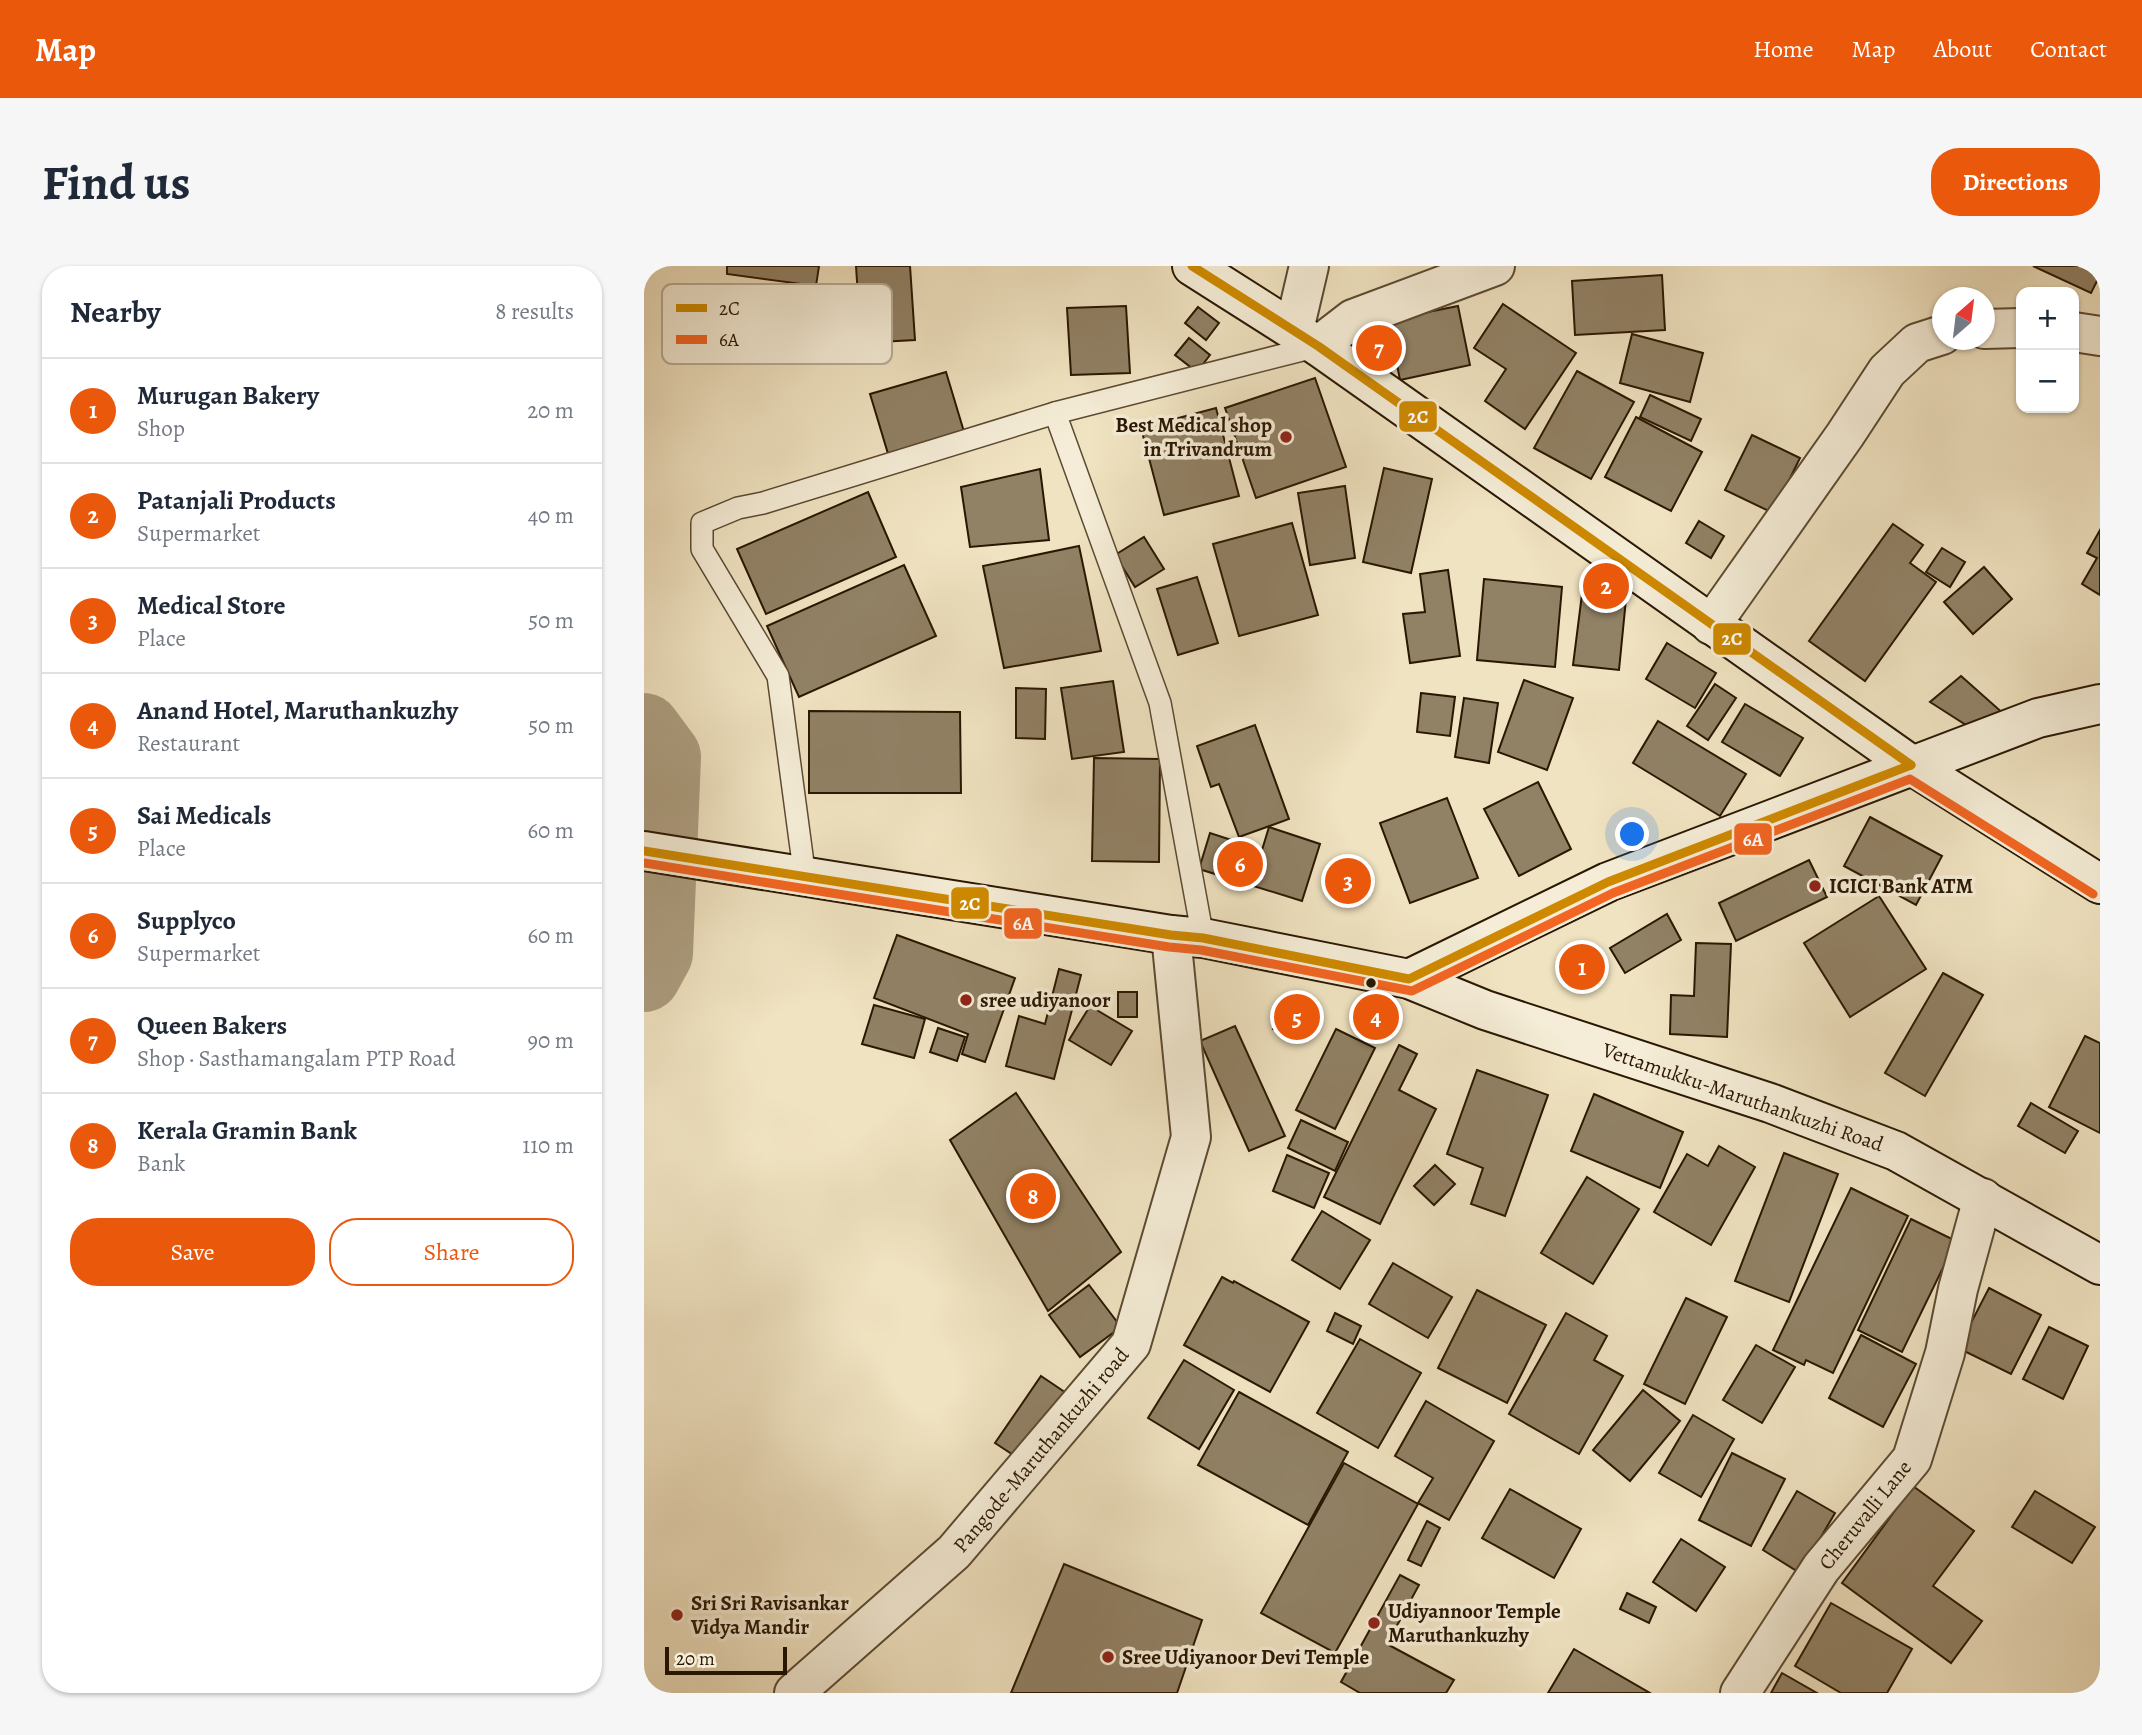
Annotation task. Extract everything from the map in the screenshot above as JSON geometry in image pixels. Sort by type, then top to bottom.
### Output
[{"type":"main road","points":[[1192,266],[1306,338],[1910,765],[2100,884]]},
{"type":"main road","points":[[1306,338],[1309,266]]},
{"type":"main road","points":[[1306,338],[1495,266]]},
{"type":"main road","points":[[1995,329],[2016,328]]},
{"type":"main road","points":[[2079,333],[2100,336]]},
{"type":"main road","points":[[1711,625],[1846,435],[1887,371],[1917,343],[1932,338]]},
{"type":"main road","points":[[1409,979],[1608,882],[2038,718],[2100,704]]},
{"type":"main road","name":"Vettamukku-Maruthankuzhi Road","points":[[644,851],[1187,937],[1409,979],[1485,1010],[1770,1103],[1896,1150],[2100,1265]]},
{"type":"main road","name":"Pangode-Maruthankuzhi road","points":[[794,1693],[954,1552],[1131,1344],[1191,1138],[1187,937]]},
{"type":"main road","name":"Cheruvalli Lane","points":[[1740,1693],[1821,1568],[1912,1459],[1945,1353],[1958,1289],[1983,1198]]},
{"type":"lane","points":[[793,876],[778,676],[702,549],[702,523],[738,508],[763,503],[1306,338]]},
{"type":"lane","points":[[1055,413],[1160,703],[1187,937]]},
{"type":"building","points":[[727,266],[819,266],[816,284],[727,274]]},
{"type":"building","points":[[856,266],[910,266],[915,340],[892,341],[892,284],[857,284]]},
{"type":"building","points":[[2033,266],[2100,266],[2100,275],[2091,293]]},
{"type":"building","points":[[1662,275],[1665,330],[1575,335],[1572,281]]},
{"type":"building","points":[[1503,304],[1576,353],[1525,429],[1485,401],[1506,369],[1474,348]]},
{"type":"building","points":[[1126,306],[1130,373],[1071,375],[1067,308]]},
{"type":"building","points":[[1458,306],[1470,365],[1400,380],[1388,320]]},
{"type":"building","points":[[1198,307],[1219,323],[1206,340],[1185,323]]},
{"type":"building","points":[[1632,334],[1703,353],[1690,402],[1620,383]]},
{"type":"building","points":[[1189,338],[1210,355],[1197,372],[1175,355]]},
{"type":"building","points":[[1577,371],[1634,402],[1591,479],[1534,448]]},
{"type":"building","points":[[946,372],[965,435],[889,457],[870,394]]},
{"type":"building","name":"Best Medical shop in Trivandrum","points":[[1315,378],[1346,467],[1256,498],[1225,408]]},
{"type":"building","points":[[1650,395],[1701,419],[1691,441],[1640,417]]},
{"type":"building","points":[[1216,408],[1239,496],[1164,515],[1141,428]]},
{"type":"building","points":[[1636,417],[1702,452],[1671,511],[1605,477]]},
{"type":"building","points":[[1752,435],[1800,458],[1773,513],[1725,490]]},
{"type":"building","points":[[1384,468],[1432,479],[1411,573],[1363,562]]},
{"type":"building","points":[[1040,469],[1049,540],[970,547],[961,487]]},
{"type":"building","points":[[1345,486],[1355,558],[1310,565],[1298,493]]},
{"type":"building","points":[[868,492],[896,557],[766,614],[737,549]]},
{"type":"building","points":[[1699,521],[1724,536],[1711,558],[1686,543]]},
{"type":"building","points":[[1292,523],[1318,615],[1239,636],[1213,544]]},
{"type":"building","points":[[1893,524],[1923,545],[1910,563],[1936,582],[1865,681],[1809,641]]},
{"type":"building","points":[[2100,530],[2100,595],[2082,584],[2097,558],[2087,553]]},
{"type":"building","points":[[1144,537],[1164,569],[1135,587],[1115,555]]},
{"type":"building","points":[[1079,546],[1101,651],[1004,668],[983,566]]},
{"type":"building","points":[[1942,548],[1965,562],[1950,587],[1926,572]]},
{"type":"building","points":[[904,565],[936,636],[799,697],[767,626]]},
{"type":"building","points":[[1984,567],[2012,599],[1973,634],[1944,602]]},
{"type":"building","points":[[1448,570],[1460,656],[1410,663],[1403,614],[1425,612],[1420,574]]},
{"type":"building","points":[[1197,577],[1218,643],[1178,655],[1157,589]]},
{"type":"building","points":[[1484,579],[1562,587],[1555,667],[1477,660]]},
{"type":"building","points":[[1582,594],[1626,599],[1619,670],[1573,665]]},
{"type":"building","points":[[1667,643],[1716,673],[1695,708],[1646,679]]},
{"type":"building","points":[[1961,676],[2005,715],[1977,732],[1930,702]]},
{"type":"building","points":[[1524,680],[1573,698],[1547,770],[1498,752]]},
{"type":"building","points":[[1113,681],[1124,752],[1072,759],[1061,688]]},
{"type":"building","points":[[1715,684],[1736,698],[1708,740],[1687,726]]},
{"type":"building","points":[[1016,688],[1046,689],[1045,739],[1016,738]]},
{"type":"building","points":[[1421,693],[1455,697],[1450,736],[1417,732]]},
{"type":"building","points":[[1464,698],[1498,703],[1489,763],[1455,757]]},
{"type":"building","points":[[1745,704],[1803,738],[1780,776],[1722,742]]},
{"type":"building","points":[[809,711],[960,712],[961,793],[809,793]]},
{"type":"building","points":[[1658,721],[1746,774],[1720,816],[1633,763]]},
{"type":"building","points":[[1255,725],[1289,819],[1239,837],[1219,784],[1211,787],[1197,746]]},
{"type":"building","points":[[1094,758],[1160,759],[1159,862],[1092,861]]},
{"type":"building","points":[[1538,782],[1571,849],[1519,876],[1484,809]]},
{"type":"building","points":[[1447,798],[1478,878],[1410,903],[1380,823]]},
{"type":"building","points":[[1870,817],[1942,856],[1916,905],[1844,866]]},
{"type":"building","points":[[1269,827],[1320,844],[1302,901],[1199,869],[1210,833],[1262,850]]},
{"type":"building","points":[[1809,860],[1827,897],[1736,941],[1719,903]]},
{"type":"building","points":[[1336,873],[1365,873],[1354,896],[1334,888]]},
{"type":"building","points":[[1879,896],[1926,969],[1850,1017],[1804,943]]},
{"type":"building","points":[[1667,914],[1681,940],[1625,973],[1610,948]]},
{"type":"building","points":[[897,935],[1015,978],[985,1062],[962,1054],[968,1034],[874,998]]},
{"type":"building","points":[[1696,943],[1731,944],[1727,1037],[1670,1034],[1671,995],[1694,996]]},
{"type":"building","points":[[1059,969],[1081,975],[1054,1079],[1006,1066],[1019,1016],[1045,1024]]},
{"type":"building","points":[[1943,973],[1983,995],[1925,1096],[1885,1073]]},
{"type":"building","points":[[1118,992],[1137,992],[1137,1017],[1118,1017]]},
{"type":"building","points":[[874,1005],[925,1019],[914,1058],[862,1044]]},
{"type":"building","points":[[1090,1006],[1132,1031],[1111,1065],[1069,1040]]},
{"type":"building","points":[[1281,1008],[1285,1024],[1302,1011],[1295,1035],[1273,1029]]},
{"type":"building","points":[[1235,1026],[1285,1136],[1249,1151],[1200,1041]]},
{"type":"building","points":[[938,1028],[965,1037],[957,1061],[930,1052]]},
{"type":"building","points":[[1336,1029],[1375,1048],[1335,1129],[1296,1110]]},
{"type":"building","points":[[2085,1036],[2100,1043],[2100,1133],[2049,1107]]},
{"type":"building","points":[[1399,1045],[1417,1054],[1399,1090],[1436,1109],[1380,1224],[1324,1197]]},
{"type":"building","points":[[1477,1070],[1548,1095],[1505,1216],[1471,1204],[1483,1168],[1447,1154]]},
{"type":"building","points":[[1016,1093],[1121,1252],[1048,1311],[950,1140]]},
{"type":"building","points":[[1594,1094],[1683,1132],[1660,1188],[1571,1151]]},
{"type":"building","points":[[2031,1103],[2078,1131],[2065,1153],[2018,1126]]},
{"type":"building","points":[[1301,1120],[1348,1142],[1335,1171],[1288,1148]]},
{"type":"building","points":[[1719,1146],[1755,1167],[1711,1245],[1654,1212],[1687,1154],[1708,1166]]},
{"type":"building","points":[[1784,1153],[1838,1174],[1789,1302],[1735,1281]]},
{"type":"building","points":[[1287,1155],[1329,1173],[1314,1208],[1273,1191]]},
{"type":"building","points":[[1435,1165],[1455,1184],[1434,1205],[1414,1186]]},
{"type":"building","points":[[1587,1177],[1639,1209],[1593,1284],[1541,1253]]},
{"type":"building","points":[[1851,1188],[1908,1216],[1833,1373],[1806,1360],[1804,1365],[1773,1350]]},
{"type":"building","points":[[1322,1211],[1370,1240],[1340,1289],[1292,1260]]},
{"type":"building","points":[[1911,1219],[1956,1241],[1902,1352],[1858,1330]]},
{"type":"building","points":[[1393,1263],[1452,1297],[1428,1338],[1369,1304]]},
{"type":"building","points":[[1222,1277],[1309,1322],[1270,1392],[1184,1345]]},
{"type":"building","points":[[1089,1285],[1121,1327],[1080,1357],[1049,1315]]},
{"type":"building","points":[[1989,1288],[2041,1315],[2011,1374],[1958,1348]]},
{"type":"building","points":[[1477,1290],[1546,1325],[1507,1403],[1438,1368]]},
{"type":"building","points":[[1686,1298],[1727,1317],[1685,1404],[1644,1384]]},
{"type":"building","points":[[1335,1313],[1361,1326],[1353,1344],[1327,1331]]},
{"type":"building","points":[[1566,1313],[1607,1336],[1594,1360],[1623,1376],[1579,1454],[1509,1414]]},
{"type":"building","points":[[2049,1327],[2088,1346],[2063,1399],[2023,1379]]},
{"type":"building","points":[[1861,1335],[1916,1364],[1883,1427],[1829,1398]]},
{"type":"building","points":[[1360,1339],[1421,1373],[1378,1448],[1317,1413]]},
{"type":"building","points":[[1756,1345],[1795,1367],[1762,1423],[1723,1400]]},
{"type":"building","points":[[1184,1360],[1234,1390],[1199,1449],[1148,1418]]},
{"type":"building","points":[[1041,1376],[1081,1403],[1036,1470],[995,1443]]},
{"type":"building","points":[[1643,1390],[1680,1421],[1630,1481],[1593,1450]]},
{"type":"building","points":[[1239,1392],[1348,1452],[1308,1525],[1198,1465]]},
{"type":"building","points":[[1426,1401],[1494,1441],[1449,1520],[1418,1503],[1433,1478],[1395,1456]]},
{"type":"building","points":[[1693,1415],[1734,1439],[1701,1497],[1659,1473]]},
{"type":"building","points":[[1732,1453],[1785,1479],[1751,1546],[1699,1520]]},
{"type":"building","points":[[1344,1463],[1418,1504],[1335,1653],[1261,1613]]},
{"type":"building","points":[[1913,1486],[1974,1531],[1933,1586],[1982,1621],[1951,1663],[1842,1583]]},
{"type":"building","points":[[1510,1489],[1581,1529],[1554,1578],[1482,1538]]},
{"type":"building","points":[[1797,1491],[1835,1513],[1800,1573],[1763,1550]]},
{"type":"building","points":[[2035,1491],[2095,1527],[2072,1563],[2012,1527]]},
{"type":"building","points":[[1427,1521],[1440,1528],[1421,1566],[1408,1560]]},
{"type":"building","points":[[1681,1539],[1725,1567],[1696,1611],[1653,1582]]},
{"type":"building","name":"Sree Udiyanoor Devi Temple","points":[[1064,1564],[1202,1620],[1177,1693],[1011,1693]]},
{"type":"building","points":[[1400,1575],[1419,1585],[1387,1644],[1454,1680],[1446,1693],[1360,1693],[1341,1682]]},
{"type":"building","points":[[1627,1593],[1656,1607],[1649,1623],[1620,1609]]},
{"type":"building","points":[[1831,1603],[1912,1649],[1887,1693],[1841,1693],[1795,1666]]},
{"type":"building","points":[[1574,1649],[1650,1693],[1548,1693]]},
{"type":"building","points":[[1782,1673],[1817,1693],[1771,1693]]},
{"type":"waterway","points":[[644,730],[664,757],[656,953],[644,975]]},
{"type":"transit line","name":"2C","points":[[1192,266],[1318,346],[1911,765]]},
{"type":"transit line","name":"2C","points":[[644,851],[1203,938],[1409,979],[1608,882],[1911,765]]},
{"type":"transit line","name":"6A","points":[[644,863],[1201,950],[1412,991],[1613,893],[1910,779],[2093,894]]},
{"type":"place","name":"Queen Bakers","points":[[1379,348]]},
{"type":"place","name":"Best Medical shop in Trivandrum","points":[[1286,437]]},
{"type":"place","name":"Patanjali Products","points":[[1606,586]]},
{"type":"place","name":"Supplyco","points":[[1240,864]]},
{"type":"place","name":"Medical Store","points":[[1348,881]]},
{"type":"place","name":"ICICI Bank ATM","points":[[1815,886]]},
{"type":"place","name":"Murugan Bakery","points":[[1582,967]]},
{"type":"place","name":"sree udiyanoor","points":[[966,1000]]},
{"type":"place","name":"Sai Medicals","points":[[1297,1017]]},
{"type":"place","name":"Anand Hotel, Maruthankuzhy","points":[[1376,1017]]},
{"type":"place","name":"Kerala Gramin Bank","points":[[1033,1196]]},
{"type":"place","name":"Sri Sri Ravisankar Vidya Mandir","points":[[677,1615]]},
{"type":"place","name":"Udiyannoor Temple Maruthankuzhy","points":[[1374,1623]]},
{"type":"place","name":"Sree Udiyanoor Devi Temple","points":[[1108,1657]]}]
